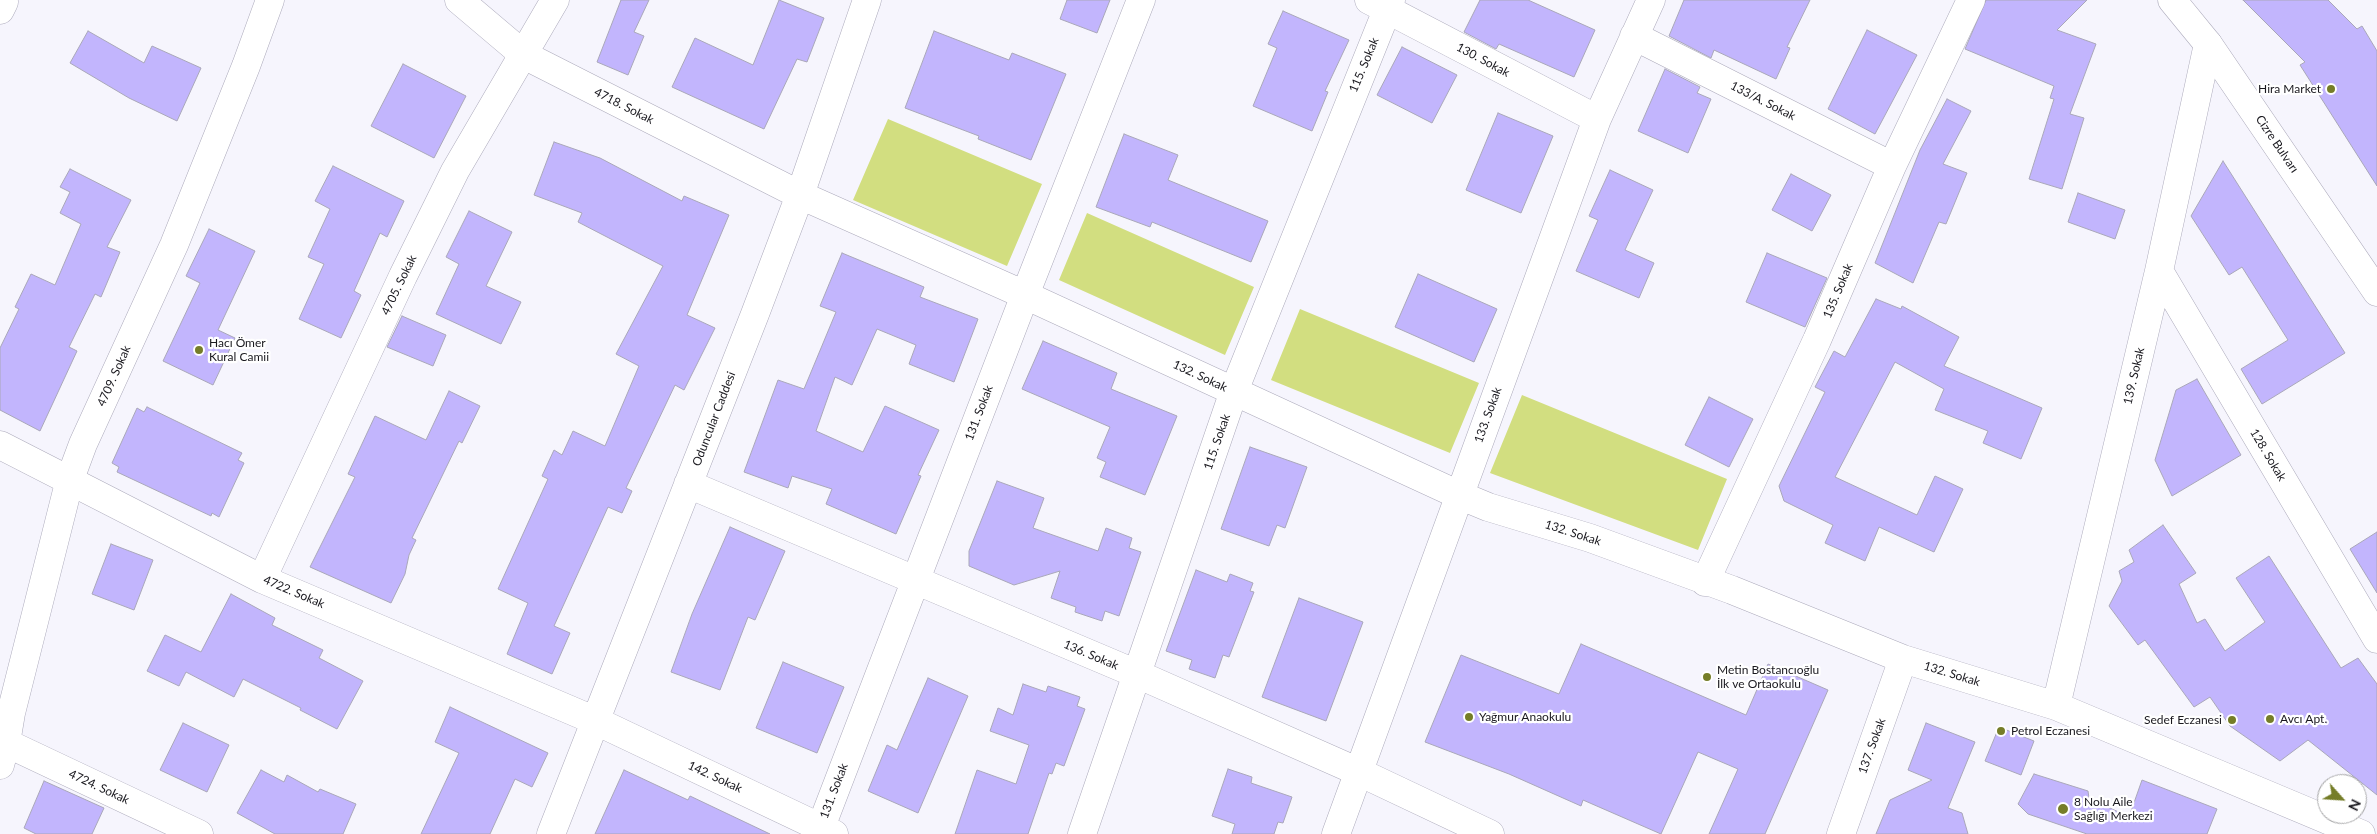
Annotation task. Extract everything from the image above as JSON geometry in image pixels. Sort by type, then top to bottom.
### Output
[{"type":"street","name":"4709. Sokak","points":[[2,749],[70,480],[87,435],[174,244],[246,66],[270,0]]},
{"type":"street","name":"4718. Sokak","points":[[459,0],[524,55],[800,195]]},
{"type":"street","name":"4705. Sokak","points":[[262,579],[403,276],[455,171],[555,0]]},
{"type":"street","name":"Oduncular Caddesi","points":[[550,834],[596,721],[800,195],[866,0]]},
{"type":"street","name":"131. Sokak","points":[[827,830],[915,580],[1141,0]]},
{"type":"street","name":"133. Sokak","points":[[1336,834],[1597,119],[1652,0]]},
{"type":"street","name":"135. Sokak","points":[[1705,582],[1817,340],[1892,166],[1970,0]]},
{"type":"street","name":"Cizre Bulvarı","points":[[2172,0],[2208,44],[2377,292]]},
{"type":"street","name":"130. Sokak","points":[[1382,3],[1597,119]]},
{"type":"street","name":"115. Sokak","points":[[1082,834],[1234,392],[1355,86],[1382,3]]},
{"type":"street","name":"133/A. Sokak","points":[[1634,36],[1892,166]]},
{"type":"street","name":"139. Sokak","points":[[2056,706],[2159,270],[2208,44]]},
{"type":"street","name":"132. Sokak","points":[[800,195],[1025,295],[1488,507],[1590,538],[1705,582],[1732,590],[1903,659],[2056,706],[2361,834]]},
{"type":"street","name":"128. Sokak","points":[[2159,270],[2377,639]]},
{"type":"street","name":"4722. Sokak","points":[[0,445],[262,579],[596,721]]},
{"type":"street","name":"136. Sokak","points":[[688,484],[1137,674],[1359,772],[1490,834]]},
{"type":"street","name":"137. Sokak","points":[[1841,834],[1903,659]]},
{"type":"street","name":"142. Sokak","points":[[596,721],[827,830]]},
{"type":"street","name":"4724. Sokak","points":[[2,749],[199,834]]},
{"type":"green space","points":[[888,119],[1042,184],[1007,266],[853,200]]},
{"type":"green space","points":[[1087,213],[1254,287],[1225,355],[1059,280]]},
{"type":"green space","points":[[1300,309],[1479,383],[1450,453],[1271,380]]},
{"type":"green space","points":[[1522,395],[1727,479],[1698,550],[1490,473]]},
{"type":"building","points":[[621,0],[649,0],[634,32],[644,36],[628,75],[597,62]]},
{"type":"building","points":[[779,0],[824,18],[807,62],[797,59],[764,129],[672,87],[695,38],[753,65]]},
{"type":"building","points":[[1067,0],[1110,0],[1097,33],[1060,19]]},
{"type":"building","points":[[1480,0],[1528,0],[1595,30],[1574,77],[1499,44],[1496,49],[1464,32]]},
{"type":"building","points":[[1684,0],[1810,0],[1787,47],[1790,48],[1776,79],[1714,50],[1711,58],[1669,36]]},
{"type":"building","points":[[1986,0],[2087,0],[2057,30],[2096,44],[2070,114],[2084,118],[2062,189],[2029,179],[2054,99],[2050,98],[2054,86],[1965,49]]},
{"type":"building","points":[[2243,0],[2328,0],[2357,29],[2362,26],[2377,51],[2377,186],[2300,65],[2305,62]]},
{"type":"building","points":[[1283,11],[1349,40],[1325,91],[1328,92],[1312,131],[1253,106],[1277,48],[1268,44]]},
{"type":"building","points":[[1867,30],[1917,55],[1875,134],[1828,109]]},
{"type":"building","points":[[88,31],[144,63],[152,46],[201,68],[177,121],[129,98],[70,63]]},
{"type":"building","points":[[934,31],[1009,60],[1012,53],[1066,74],[1031,160],[978,139],[979,136],[905,108]]},
{"type":"building","points":[[1402,47],[1457,75],[1432,123],[1377,95]]},
{"type":"building","points":[[403,64],[466,96],[434,158],[371,126]]},
{"type":"building","points":[[1665,69],[1700,87],[1697,93],[1711,99],[1688,153],[1638,131]]},
{"type":"building","points":[[1947,99],[1971,111],[1943,164],[1967,173],[1946,224],[1939,222],[1913,283],[1875,263],[1920,150]]},
{"type":"building","points":[[1498,113],[1553,136],[1521,213],[1466,190]]},
{"type":"building","points":[[1124,134],[1178,155],[1168,180],[1268,221],[1251,262],[1152,222],[1150,227],[1096,207]]},
{"type":"building","points":[[554,142],[600,158],[682,201],[684,196],[729,215],[687,315],[715,328],[684,390],[675,385],[626,488],[632,491],[622,513],[608,507],[554,626],[570,633],[552,674],[507,654],[528,603],[498,589],[548,479],[542,476],[554,450],[562,455],[573,431],[605,446],[639,366],[616,354],[663,266],[578,222],[582,213],[534,195]]},
{"type":"building","points":[[2223,161],[2345,353],[2262,404],[2241,369],[2288,340],[2242,267],[2229,275],[2191,216]]},
{"type":"building","points":[[333,166],[404,201],[387,237],[380,233],[354,291],[361,295],[341,338],[299,319],[324,264],[308,257],[330,209],[315,201]]},
{"type":"building","points":[[70,169],[131,200],[107,247],[120,252],[101,297],[95,294],[69,347],[77,351],[40,431],[0,410],[0,348],[19,309],[15,307],[31,274],[55,285],[81,224],[60,213],[70,192],[60,187]]},
{"type":"building","points":[[1610,170],[1653,190],[1625,250],[1654,263],[1639,298],[1576,271],[1598,220],[1589,216]]},
{"type":"building","points":[[1791,174],[1831,195],[1812,231],[1772,210]]},
{"type":"building","points":[[2078,193],[2125,210],[2115,239],[2068,222]]},
{"type":"building","points":[[469,211],[512,232],[486,286],[521,302],[501,344],[436,314],[459,264],[446,257]]},
{"type":"building","points":[[209,229],[255,251],[218,330],[235,338],[213,385],[163,361],[200,283],[186,276]]},
{"type":"building","points":[[842,253],[924,287],[920,297],[978,319],[954,382],[909,364],[916,345],[877,329],[852,385],[835,377],[816,431],[863,452],[885,406],[939,430],[918,475],[921,476],[896,534],[826,504],[832,489],[792,476],[788,488],[744,472],[778,380],[804,389],[836,312],[820,306]]},
{"type":"building","points":[[1767,253],[1827,278],[1805,327],[1746,302]]},
{"type":"building","points":[[1418,274],[1497,309],[1474,362],[1395,327]]},
{"type":"building","points":[[1876,299],[1901,309],[1902,306],[1959,337],[1944,366],[2042,408],[2021,459],[1983,443],[1988,431],[1935,410],[1944,389],[1895,362],[1835,477],[1917,515],[1935,476],[1963,489],[1934,552],[1879,527],[1865,561],[1825,543],[1833,525],[1784,501],[1779,486],[1825,392],[1815,387],[1834,351],[1845,357]]},
{"type":"building","points":[[402,316],[446,335],[433,366],[387,347]]},
{"type":"building","points":[[1043,341],[1117,373],[1111,389],[1177,416],[1145,495],[1100,477],[1106,462],[1097,458],[1110,427],[1022,389]]},
{"type":"building","points":[[2197,379],[2241,455],[2172,496],[2155,460],[2176,390]]},
{"type":"building","points":[[449,391],[480,406],[462,443],[459,441],[412,538],[416,540],[409,555],[405,574],[391,603],[310,567],[355,477],[348,474],[375,416],[426,440]]},
{"type":"building","points":[[1709,397],[1753,419],[1729,467],[1685,445]]},
{"type":"building","points":[[147,407],[242,453],[238,460],[244,463],[219,517],[212,513],[211,516],[117,472],[119,467],[112,463],[137,408],[144,412]]},
{"type":"building","points":[[1250,447],[1307,467],[1285,528],[1277,525],[1269,546],[1221,529]]},
{"type":"building","points":[[997,481],[1044,498],[1033,528],[1098,551],[1106,528],[1132,538],[1129,548],[1141,552],[1119,616],[1105,611],[1102,621],[1075,612],[1076,607],[1051,598],[1060,571],[1014,585],[969,566],[969,551]]},
{"type":"building","points":[[2163,525],[2196,573],[2179,584],[2197,623],[2205,619],[2225,651],[2265,622],[2236,578],[2269,556],[2341,668],[2358,658],[2377,684],[2377,795],[2367,787],[2367,774],[2351,774],[2308,740],[2280,761],[2230,726],[2210,697],[2194,707],[2145,640],[2138,645],[2109,606],[2122,581],[2119,571],[2134,562],[2129,550]]},
{"type":"building","points":[[730,527],[785,551],[755,620],[748,617],[720,690],[671,672],[692,614]]},
{"type":"building","points":[[2377,532],[2377,593],[2350,549]]},
{"type":"building","points":[[111,544],[153,560],[134,610],[92,594]]},
{"type":"building","points":[[1196,570],[1227,582],[1230,574],[1253,583],[1250,591],[1254,592],[1229,657],[1223,655],[1215,678],[1189,669],[1192,660],[1166,651]]},
{"type":"building","points":[[231,594],[275,618],[272,625],[323,650],[319,658],[363,681],[337,729],[300,710],[301,708],[243,679],[234,697],[186,672],[179,686],[147,671],[165,635],[201,652]]},
{"type":"building","points":[[1299,598],[1363,622],[1326,721],[1262,697]]},
{"type":"building","points":[[1581,644],[1746,715],[1768,664],[1828,690],[1765,834],[1709,834],[1738,769],[1698,752],[1661,834],[1583,800],[1581,806],[1509,774],[1425,742],[1461,655],[1559,694]]},
{"type":"building","points":[[783,662],[844,687],[817,753],[756,728]]},
{"type":"building","points":[[928,678],[968,696],[918,813],[868,791],[887,745],[897,750]]},
{"type":"building","points":[[1023,684],[1046,692],[1048,686],[1080,697],[1077,706],[1085,709],[1064,766],[1056,763],[1052,774],[1049,773],[1028,834],[955,834],[977,770],[1016,784],[1029,745],[990,731],[998,708],[1013,715]]},
{"type":"building","points":[[450,707],[548,753],[532,787],[515,779],[490,834],[421,834],[459,753],[435,742]]},
{"type":"building","points":[[183,723],[229,745],[207,792],[160,770]]},
{"type":"building","points":[[1926,723],[1975,742],[1948,808],[1962,813],[1968,834],[1876,834],[1890,800],[1932,780],[1908,770]]},
{"type":"building","points":[[1999,727],[2034,741],[2021,775],[1985,761]]},
{"type":"building","points":[[1228,769],[1252,777],[1251,783],[1292,797],[1283,823],[1278,822],[1274,834],[1232,834],[1235,824],[1212,816]]},
{"type":"building","points":[[261,770],[284,782],[287,775],[318,792],[320,789],[356,804],[343,834],[275,834],[237,813]]},
{"type":"building","points":[[624,770],[688,800],[690,796],[770,834],[595,834]]},
{"type":"building","points":[[2034,774],[2088,791],[2089,798],[2129,817],[2142,780],[2217,809],[2207,834],[2087,834],[2028,814],[2018,804]]},
{"type":"building","points":[[44,781],[104,808],[92,834],[36,834],[24,828]]},
{"type":"place","name":"Hira Market","points":[[2331,89]]},
{"type":"place","name":"Hacı Ömer Kural Camii","points":[[199,350]]},
{"type":"place","name":"Metin Bostancıoğlu İlk ve Ortaokulu","points":[[1707,677]]},
{"type":"place","name":"Yağmur Anaokulu","points":[[1469,717]]},
{"type":"place","name":"Avcı Apt.","points":[[2270,719]]},
{"type":"place","name":"Sedef Eczanesi","points":[[2232,720]]},
{"type":"place","name":"Petrol Eczanesi","points":[[2001,731]]},
{"type":"place","name":"8 Nolu Aile Sağlığı Merkezi","points":[[2063,809]]}]
